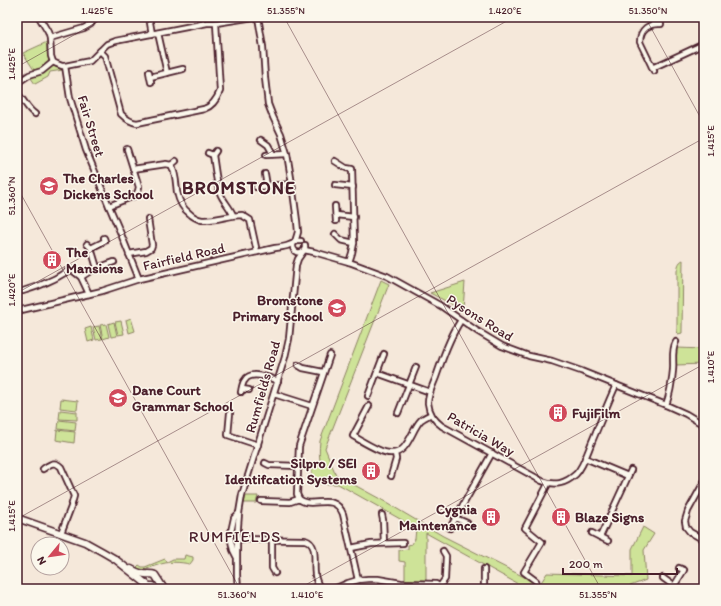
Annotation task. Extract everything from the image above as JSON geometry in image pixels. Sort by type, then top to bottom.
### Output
[{"type":"main road","points":[[17,518],[85,542],[115,559],[149,586],[155,588],[158,580]]},
{"type":"main road","points":[[126,567],[141,574],[155,575],[158,577],[158,580],[164,589]]},
{"type":"main road","points":[[146,583],[145,579],[148,574]]},
{"type":"street","points":[[39,17],[50,38],[51,56],[53,62],[65,66],[90,61],[107,44],[115,41],[207,23],[254,17]]},
{"type":"street","points":[[50,38],[88,26],[95,17]]},
{"type":"street","points":[[149,17],[152,34]]},
{"type":"street","points":[[258,17],[263,47],[268,104],[281,134],[287,154],[298,232],[304,249],[298,253],[294,251],[294,243],[298,232]]},
{"type":"street","points":[[653,17],[654,23]]},
{"type":"street","points":[[100,51],[105,56],[121,114],[131,122],[137,123],[204,109],[218,98],[220,91],[216,23]]},
{"type":"street","points":[[661,24],[654,23],[641,33],[640,38],[640,42],[653,70],[704,44]]},
{"type":"street","points":[[158,32],[166,73]]},
{"type":"street","points":[[17,83],[29,75],[42,71],[53,62]]},
{"type":"street","name":"Fair Street","points":[[65,66],[70,98],[86,150],[139,279]]},
{"type":"street","points":[[150,77],[183,69]]},
{"type":"street","points":[[17,94],[21,97],[27,108],[35,114]]},
{"type":"street","points":[[261,140],[268,145],[273,154]]},
{"type":"street","points":[[109,206],[136,195],[138,191],[139,187],[127,149]]},
{"type":"street","points":[[212,153],[220,192],[233,215]]},
{"type":"street","points":[[266,155],[287,154]]},
{"type":"street","points":[[172,165],[176,161]]},
{"type":"street","points":[[335,161],[346,168],[352,169],[354,243],[349,262]]},
{"type":"street","points":[[134,169],[166,164],[172,165]]},
{"type":"street","points":[[172,165],[178,195],[181,205],[186,212],[201,220],[242,214],[250,220],[257,252]]},
{"type":"street","points":[[265,174],[267,186]]},
{"type":"street","points":[[256,187],[292,184]]},
{"type":"street","points":[[335,186],[353,187]]},
{"type":"street","points":[[335,206],[336,221]]},
{"type":"street","points":[[336,215],[354,217]]},
{"type":"street","points":[[129,254],[146,251],[151,248],[152,230],[148,219]]},
{"type":"street","points":[[336,234],[341,240],[354,243]]},
{"type":"street","points":[[97,268],[89,246],[105,241],[104,238]]},
{"type":"street","points":[[294,243],[301,241]]},
{"type":"street","name":"Fairfield Road","points":[[17,311],[102,291],[139,279],[284,247],[294,243]]},
{"type":"street","name":"Fairfield Road","points":[[284,247],[294,251]]},
{"type":"street","name":"Pysons Road","points":[[304,249],[383,274],[441,306],[489,339],[502,346],[529,356],[581,371],[666,405],[686,414],[704,425]]},
{"type":"street","name":"Rumfields Road","points":[[238,589],[236,556],[239,513],[242,495],[286,357],[296,265],[304,249]]},
{"type":"street","name":"Rumfields Road","points":[[294,251],[296,265]]},
{"type":"street","points":[[81,277],[92,270],[114,262]]},
{"type":"street","points":[[23,291],[55,279],[72,270],[81,277],[89,294]]},
{"type":"street","name":"Patricia Way","points":[[461,320],[451,338],[430,392],[428,403],[431,414],[442,426],[548,484]]},
{"type":"street","points":[[666,405],[671,389],[674,346],[676,342]]},
{"type":"street","points":[[368,396],[384,354]]},
{"type":"street","points":[[330,355],[299,446],[297,494],[299,499],[305,502],[332,502],[342,510],[358,580]]},
{"type":"street","points":[[298,365],[303,368],[323,372]]},
{"type":"street","points":[[398,413],[416,367]]},
{"type":"street","points":[[377,372],[430,392]]},
{"type":"street","points":[[249,390],[242,390],[245,379],[248,376],[264,376],[278,381]]},
{"type":"street","points":[[536,581],[524,572],[542,542],[525,528],[548,484],[555,485],[563,483],[576,474],[581,467],[616,385]]},
{"type":"street","points":[[274,394],[312,406]]},
{"type":"street","points":[[369,406],[353,436],[390,454],[403,448],[421,420],[431,414]]},
{"type":"street","points":[[230,413],[226,434],[258,445]]},
{"type":"street","points":[[391,476],[396,459],[395,453]]},
{"type":"street","points":[[450,528],[492,453]]},
{"type":"street","points":[[585,458],[628,476]]},
{"type":"street","points":[[45,460],[48,465]]},
{"type":"street","points":[[43,470],[48,465],[56,463],[61,467],[74,496],[61,533]]},
{"type":"street","points":[[265,463],[269,465],[298,466]]},
{"type":"street","points":[[600,537],[631,470]]},
{"type":"street","points":[[704,482],[688,511],[685,521],[686,527],[690,532],[704,540]]},
{"type":"street","points":[[261,501],[290,502],[299,499]]},
{"type":"street","name":"Rumfields Road","points":[[236,556],[230,536],[234,518],[239,513]]},
{"type":"street","points":[[382,515],[384,543]]},
{"type":"street","points":[[455,518],[466,523]]},
{"type":"street","points":[[592,533],[608,541]]},
{"type":"street","points":[[237,539],[306,540],[311,543],[314,549],[315,575],[320,589]]},
{"type":"street","points":[[272,540],[272,568],[275,573]]},
{"type":"street","points":[[351,548],[371,544],[402,543]]},
{"type":"street","points":[[334,589],[358,580],[368,579],[378,579],[401,583],[436,584],[441,588],[445,579],[446,556],[443,551]]},
{"type":"street","points":[[663,578],[676,587],[684,570],[679,568]]},
{"type":"street","points":[[484,569],[484,589]]},
{"type":"street","points":[[412,583],[412,589]]},
{"type":"green space","points":[[47,42],[49,61],[41,68],[34,70],[23,53]]},
{"type":"green space","points":[[52,66],[56,66],[63,70],[50,72],[48,77],[35,84],[31,78],[44,72]]},
{"type":"green space","points":[[683,260],[682,333],[678,334],[677,271],[679,263]]},
{"type":"green space","points":[[381,280],[389,284],[325,448],[336,475],[443,536],[538,584],[547,573],[632,576],[632,549],[643,527],[654,534],[644,550],[646,580],[622,589],[527,589],[426,533],[426,580],[405,580],[405,562],[399,561],[399,550],[408,549],[408,545],[412,544],[415,539],[416,528],[338,484],[312,484],[312,465],[321,465],[319,453],[320,441]]},
{"type":"green space","points":[[465,282],[463,310],[430,293]]},
{"type":"green space","points":[[131,318],[135,331],[129,333],[126,320]]},
{"type":"green space","points":[[121,321],[124,334],[118,335],[115,322]]},
{"type":"green space","points":[[114,322],[117,336],[111,337],[108,324]]},
{"type":"green space","points":[[106,324],[109,337],[103,339],[100,325]]},
{"type":"green space","points":[[99,326],[102,339],[96,340],[93,327]]},
{"type":"green space","points":[[91,327],[94,340],[88,342],[85,329]]},
{"type":"green space","points":[[677,348],[704,349],[704,364],[676,365]]},
{"type":"green space","points":[[61,399],[78,401],[77,410],[60,408]]},
{"type":"green space","points":[[60,410],[77,412],[77,420],[59,419]]},
{"type":"green space","points":[[59,420],[76,422],[75,431],[58,429]]},
{"type":"green space","points":[[57,430],[75,432],[74,443],[56,440]]},
{"type":"green space","points":[[246,496],[258,496],[256,503],[244,503]]},
{"type":"green space","points":[[185,555],[193,557],[190,564],[170,562],[142,570],[137,567],[139,565],[145,567],[165,559],[167,562],[173,559],[184,559]]},
{"type":"place","name":"The Charles Dickens School","points":[[49,186]]},
{"type":"place","name":"The Mansions","points":[[52,260]]},
{"type":"place","name":"Bromstone Primary School","points":[[337,308]]},
{"type":"place","name":"Dane Court Grammar School","points":[[118,398]]},
{"type":"place","name":"FujiFilm","points":[[558,413]]},
{"type":"place","name":"Silpro / SEI Identifcation Systems","points":[[371,471]]},
{"type":"place","name":"Cygnia Maintenance","points":[[491,517]]},
{"type":"place","name":"Blaze Signs","points":[[561,517]]},
{"type":"district","name":"BROMSTONE","points":[[239,188]]},
{"type":"district","name":"RUMFIELDS","points":[[235,536]]}]
